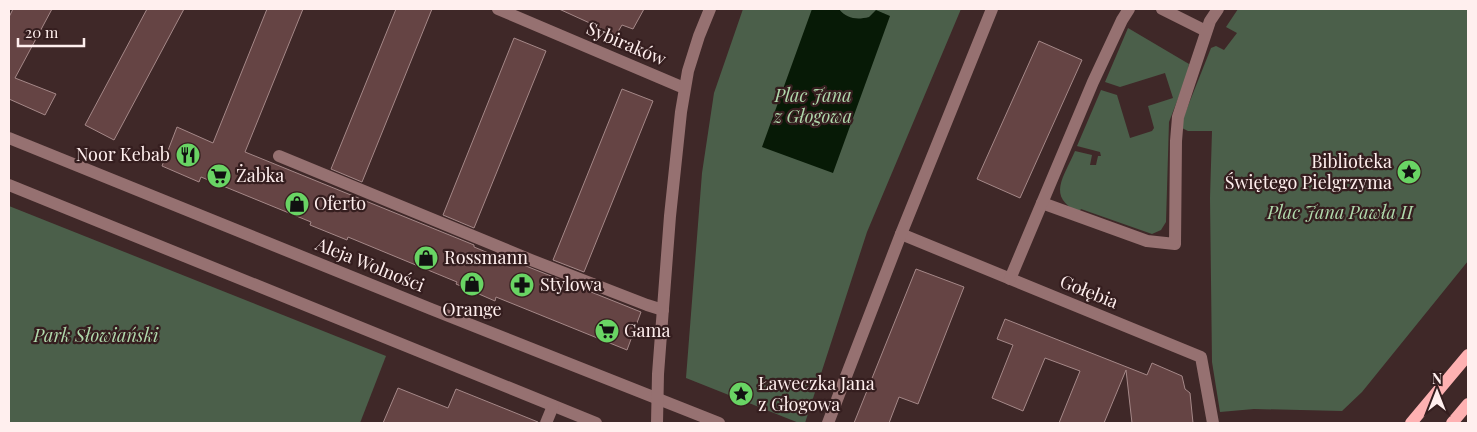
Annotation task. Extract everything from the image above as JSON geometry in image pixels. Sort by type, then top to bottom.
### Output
[{"type":"main road","points":[[1411,423],[1468,355]]},
{"type":"main road","points":[[1452,423],[1468,404]]},
{"type":"street","name":"Sybiraków","points":[[498,9],[684,88]]},
{"type":"street","points":[[657,423],[657,398],[674,172],[684,88],[699,36],[710,9]]},
{"type":"street","points":[[828,423],[901,234],[992,9]]},
{"type":"street","points":[[1010,279],[1093,82],[1129,9]]},
{"type":"street","points":[[1162,9],[1206,31]]},
{"type":"street","points":[[1042,203],[1147,241],[1174,244],[1178,118],[1206,31],[1218,9]]},
{"type":"street","name":"Aleja Wolności","points":[[9,138],[430,309],[719,423]]},
{"type":"street","points":[[278,156],[531,260],[663,310]]},
{"type":"street","points":[[9,185],[596,423]]},
{"type":"street","name":"Gołębia","points":[[901,234],[1201,357],[1213,423]]},
{"type":"street","points":[[546,423],[554,406]]},
{"type":"green space","name":"Plac Jana z Głogowa","points":[[743,9],[961,9],[867,232],[805,423],[799,423],[686,378],[702,173],[714,93]]},
{"type":"green space","name":"Plac Jana Pawła II","points":[[1238,9],[1468,9],[1468,261],[1362,392],[1342,411],[1254,409],[1220,412],[1212,362],[1210,198],[1212,131],[1188,131],[1182,128],[1182,121],[1211,48],[1216,46],[1224,50],[1237,33],[1226,27]]},
{"type":"green space","points":[[1128,28],[1189,64],[1187,75],[1169,122],[1166,222],[1161,230],[1152,234],[1081,209],[1079,212],[1063,200],[1060,193],[1060,186],[1075,151],[1092,155],[1090,165],[1096,165],[1098,156],[1101,156],[1100,152],[1077,146],[1101,90],[1117,95],[1130,138],[1152,131],[1154,128],[1148,106],[1173,98],[1165,73],[1120,87],[1105,82]]},
{"type":"green space","name":"Park Słowiański","points":[[9,206],[386,356],[360,423],[9,423]]},
{"type":"shaded area","points":[[812,9],[839,9],[845,15],[856,18],[869,17],[876,10],[890,16],[833,173],[762,147]]},
{"type":"building","points":[[13,9],[52,9],[15,78],[56,94],[45,115],[9,99],[9,17]]},
{"type":"building","points":[[147,9],[184,9],[114,140],[85,125]]},
{"type":"building","points":[[267,9],[303,9],[245,152],[474,245],[474,247],[510,262],[511,260],[641,312],[627,350],[496,297],[495,301],[456,284],[457,282],[348,237],[347,240],[310,225],[311,222],[201,177],[199,182],[162,166],[177,127],[213,143]]},
{"type":"building","points":[[396,9],[432,9],[362,182],[331,169]]},
{"type":"building","points":[[559,9],[644,9],[633,29],[622,25],[616,35]]},
{"type":"building","points":[[514,38],[546,51],[474,228],[443,215]]},
{"type":"building","points":[[1039,41],[1082,60],[1020,198],[977,179]]},
{"type":"building","points":[[622,89],[653,101],[584,272],[553,260]]},
{"type":"building","points":[[916,269],[964,287],[918,404],[899,397],[889,423],[854,423]]},
{"type":"building","points":[[1005,319],[1147,375],[1152,363],[1182,376],[1185,389],[1190,393],[1193,423],[1132,423],[1126,370],[1104,423],[1059,423],[1080,371],[1045,358],[1023,411],[992,398],[1013,345],[997,339]]},
{"type":"building","points":[[398,388],[448,408],[456,389],[538,423],[383,423]]},
{"type":"place","name":"Noor Kebab","points":[[188,155]]},
{"type":"place","name":"Biblioteka Świętego Pielgrzyma","points":[[1409,172]]},
{"type":"place","name":"Żabka","points":[[219,176]]},
{"type":"place","name":"Oferto","points":[[297,204]]},
{"type":"place","name":"Rossmann","points":[[426,258]]},
{"type":"place","name":"Orange","points":[[472,284]]},
{"type":"place","name":"Stylowa","points":[[522,285]]},
{"type":"place","name":"Gama","points":[[607,331]]},
{"type":"place","name":"Ławeczka Jana z Głogowa","points":[[741,394]]}]
